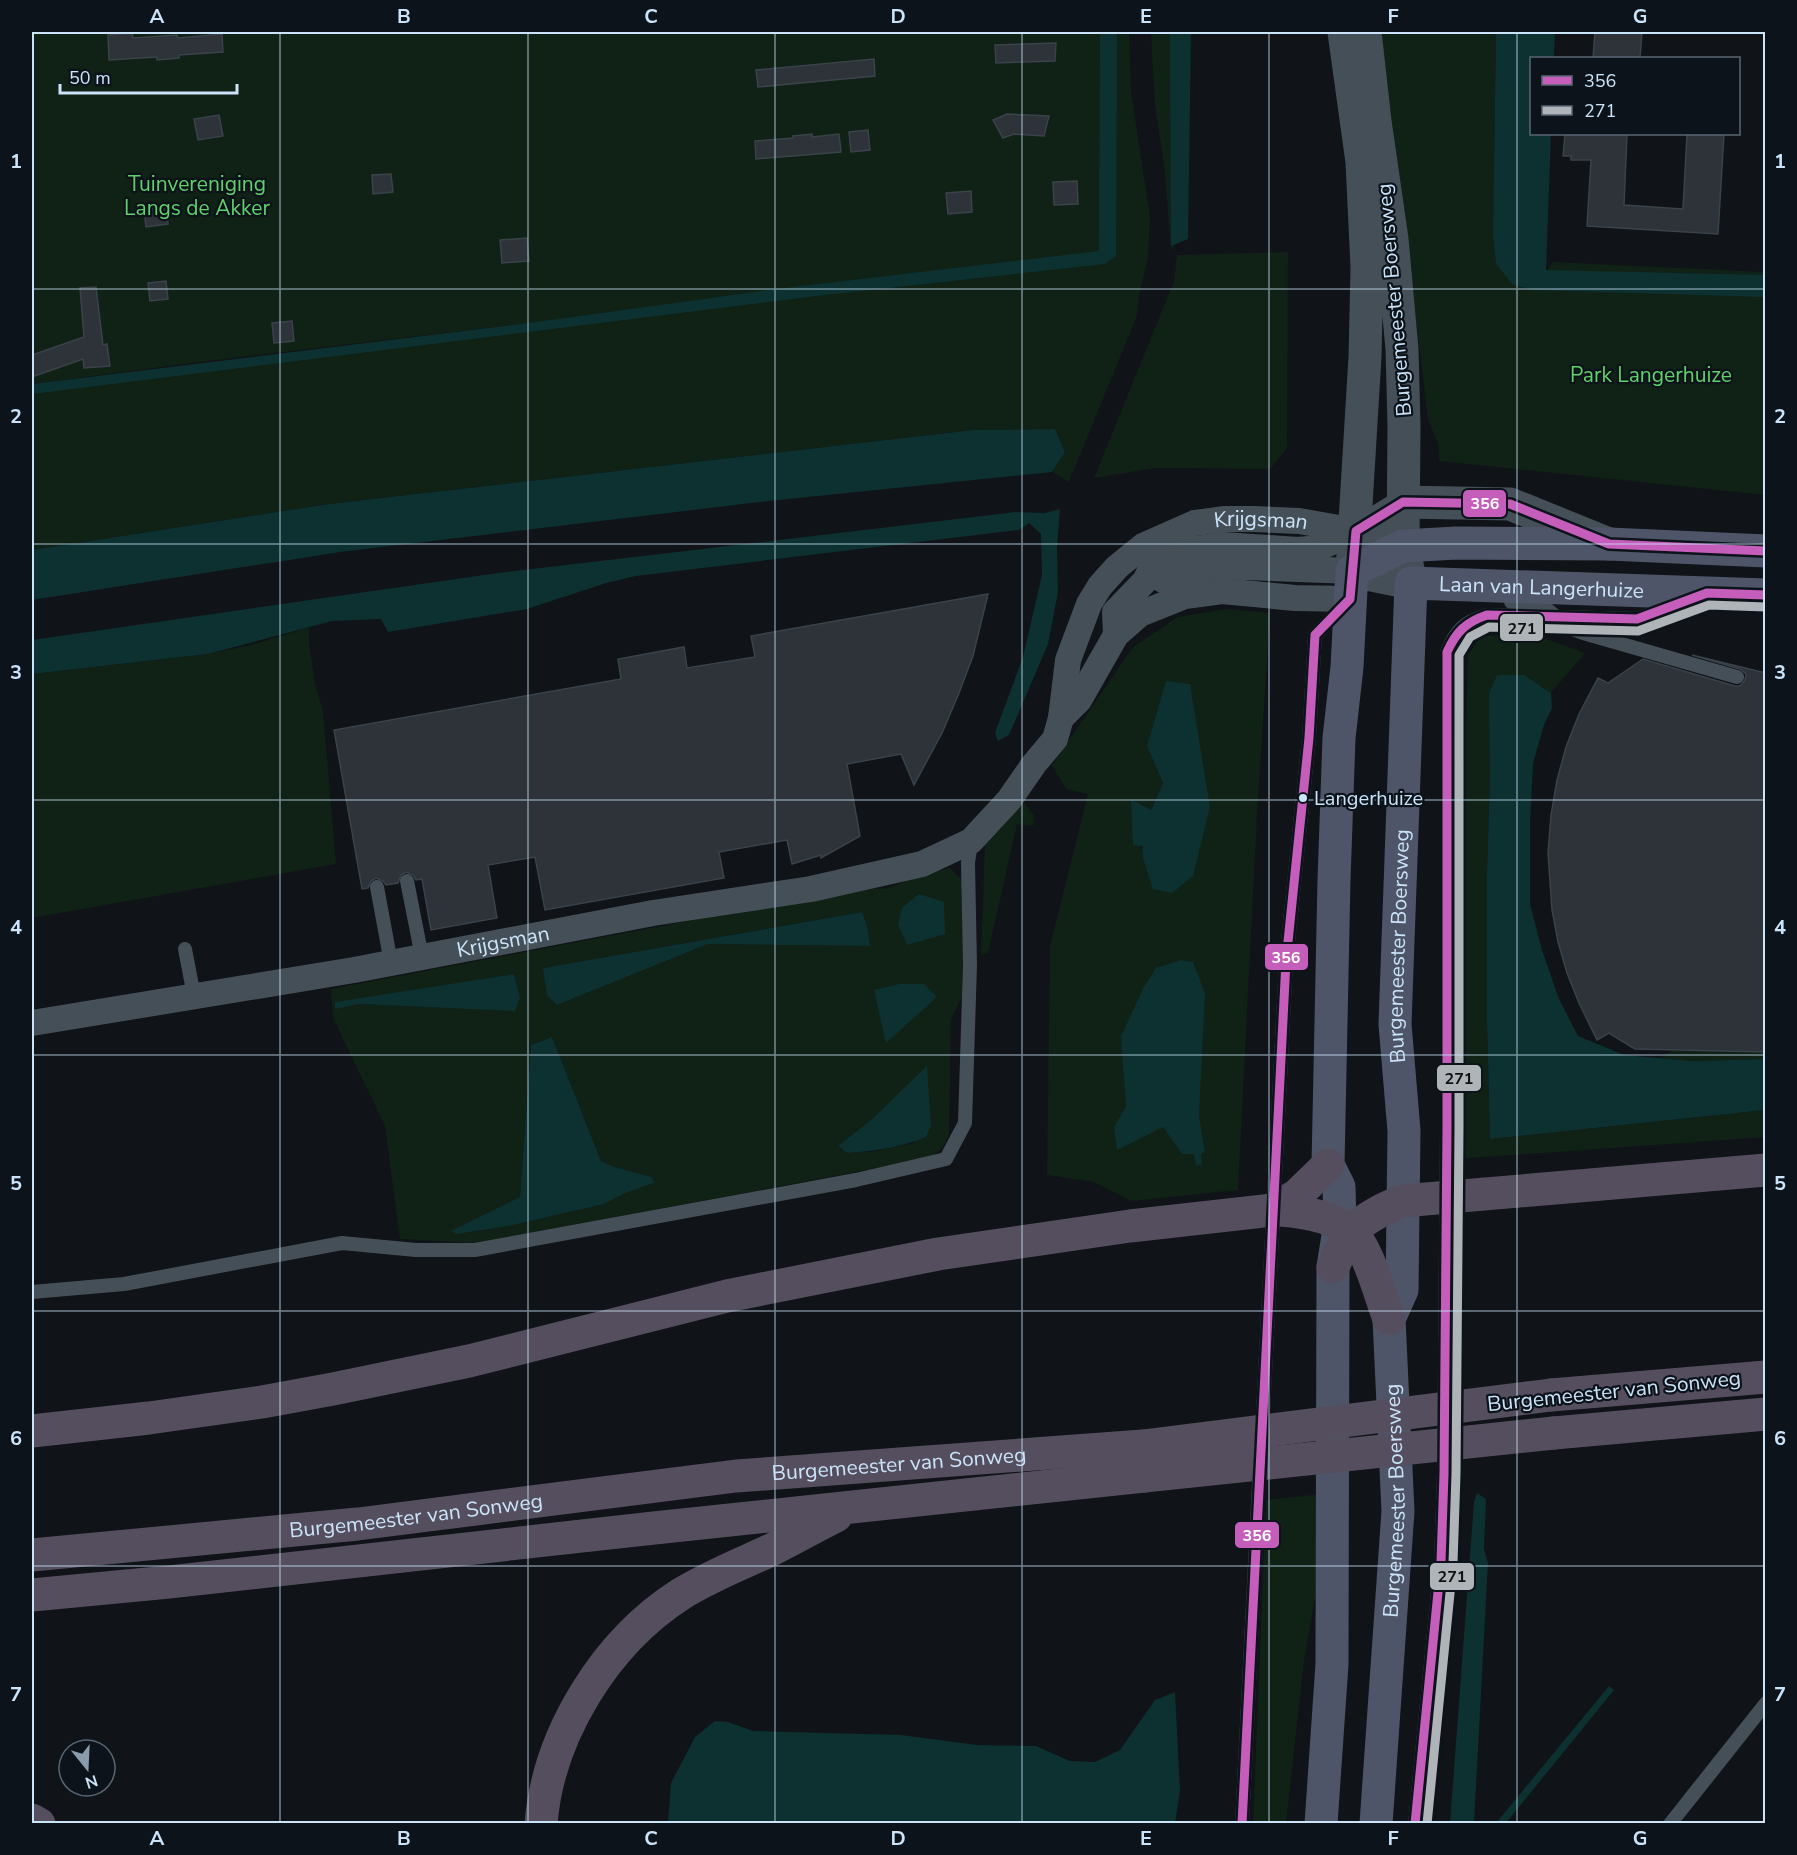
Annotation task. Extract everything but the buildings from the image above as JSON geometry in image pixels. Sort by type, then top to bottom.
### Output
[{"type":"highway","points":[[1273,1210],[1297,1195],[1328,1152]]},
{"type":"highway","points":[[1346,1227],[1402,1201],[1766,1170]]},
{"type":"highway","points":[[32,1431],[149,1418],[333,1389],[469,1361],[727,1296],[938,1254],[1130,1226],[1273,1210],[1296,1212],[1346,1227],[1370,1266],[1389,1319]]},
{"type":"highway","points":[[1333,1267],[1346,1227]]},
{"type":"highway","name":"Burgemeester van Sonweg","points":[[32,1595],[853,1507],[1551,1395],[1766,1377]]},
{"type":"highway","name":"Burgemeester van Sonweg","points":[[32,1556],[358,1524],[736,1476],[1144,1461],[1554,1433],[1766,1414]]},
{"type":"highway","points":[[541,1824],[543,1807],[558,1750],[576,1707],[602,1669],[638,1628],[679,1596],[716,1574],[770,1550],[853,1507]]},
{"type":"highway","points":[[32,1820],[39,1824]]},
{"type":"main road","name":"Laan van Langerhuize","points":[[1403,546],[1456,543],[1609,544],[1766,551]]},
{"type":"main road","points":[[1351,585],[1403,546]]},
{"type":"main road","name":"Laan van Langerhuize","points":[[1411,583],[1475,592],[1766,595]]},
{"type":"main road","name":"Burgemeester Boersweg","points":[[1376,1824],[1398,1511],[1389,1319],[1402,1290],[1404,1131],[1395,1024],[1411,583]]},
{"type":"main road","name":"Burgemeester Boersweg","points":[[1346,1227],[1339,1187],[1328,1152],[1338,761],[1347,668],[1351,585]]},
{"type":"main road","points":[[1321,1824],[1332,1664],[1333,1267]]},
{"type":"street","name":"Burgemeester Boersweg","points":[[1344,32],[1362,162],[1367,267],[1356,531],[1351,585]]},
{"type":"street","name":"Burgemeester Boersweg","points":[[1365,32],[1392,239],[1402,349],[1403,546],[1411,583]]},
{"type":"street","points":[[1356,531],[1402,502]]},
{"type":"street","name":"Laan van Langerhuize","points":[[1402,502],[1510,504],[1609,544]]},
{"type":"street","name":"Krijgsman","points":[[32,1023],[391,963],[653,913],[811,890],[922,864],[971,841],[1009,800],[1055,739],[1061,718],[1068,660],[1089,604],[1100,586],[1143,546],[1195,523],[1225,519],[1299,521],[1356,531]]},
{"type":"street","points":[[1356,531],[1403,546]]},
{"type":"street","name":"Krijgsman","points":[[1116,635],[1115,612],[1150,571],[1172,559],[1196,549],[1222,545],[1298,550],[1319,548],[1356,531]]},
{"type":"street","points":[[1139,586],[1156,583],[1177,573],[1214,566],[1351,585],[1411,583]]},
{"type":"street","name":"Krijgsman","points":[[1061,718],[1079,700],[1116,635],[1140,614],[1185,596],[1222,591],[1295,598],[1351,585]]},
{"type":"lane","points":[[1168,533],[1175,543],[1175,554],[1172,559]]},
{"type":"lane","points":[[1125,561],[1125,577],[1139,586],[1153,603],[1164,604]]},
{"type":"lane","points":[[1242,1824],[1286,961],[1309,738],[1315,636],[1351,585]]},
{"type":"lane","name":"Laan van Langerhuize","points":[[1464,625],[1487,615],[1637,619],[1707,593]]},
{"type":"lane","points":[[1500,602],[1530,604],[1547,609],[1567,627],[1583,633],[1737,677]]},
{"type":"lane","name":"Burgemeester Boersweg","points":[[1415,1824],[1441,1562],[1446,1197],[1446,676],[1447,652],[1453,636],[1464,625]]},
{"type":"lane","points":[[32,1293],[124,1284],[342,1243],[416,1250],[475,1250],[856,1180],[946,1159],[965,1123],[970,965],[968,863],[971,841]]},
{"type":"lane","points":[[407,881],[422,957]]},
{"type":"lane","points":[[377,887],[391,963]]},
{"type":"lane","points":[[185,949],[194,996]]},
{"type":"lane","points":[[1670,1824],[1766,1703]]},
{"type":"green space","name":"Tuinvereniging Langs de Akker","points":[[32,32],[1129,32],[1131,91],[1150,217],[1148,257],[1137,316],[1069,482],[1052,472],[1065,452],[1055,429],[973,430],[329,504],[32,550],[32,390],[657,308],[32,384]]},
{"type":"green space","points":[[1151,32],[1179,32],[1177,240],[1171,250],[1164,164],[1155,107]]},
{"type":"green space","name":"Park Langerhuize","points":[[1373,32],[1496,32],[1493,232],[1534,290],[1553,262],[1765,272],[1765,495],[1439,461],[1439,446],[1428,420],[1411,276]]},
{"type":"green space","points":[[1288,252],[1287,448],[1270,469],[1156,468],[1094,478],[1174,281],[1177,255]]},
{"type":"green space","points":[[1227,609],[1270,613],[1238,1190],[1132,1201],[1094,1182],[1047,1175],[1050,946],[1088,794],[1066,789],[1052,765],[1133,647],[1178,617]],"holes":[[[1166,682],[1190,684],[1143,858],[1132,799],[1151,810],[1163,783],[1147,746]],[[1125,1080],[1199,1115],[1205,1152],[1182,1154],[1163,1127],[1114,1127],[1126,1106]]]},
{"type":"green space","points":[[309,627],[315,684],[323,711],[336,864],[32,918],[32,674],[208,654],[255,644]]},
{"type":"green space","points":[[1523,634],[1549,640],[1585,653],[1551,693],[1540,685],[1490,774],[1487,873],[1487,1022],[1490,1139],[1765,1110],[1765,1137],[1457,1159],[1456,1071],[1468,655],[1481,636]]},
{"type":"green space","points":[[1024,802],[1034,816],[1033,826],[1017,824],[988,953],[981,956],[985,842]]},
{"type":"green space","points":[[950,868],[964,882],[962,997],[951,1019],[949,1134],[943,1147],[931,1158],[472,1243],[400,1239],[385,1126],[333,1018],[331,989],[845,891],[889,888],[922,874]],"holes":[[[862,912],[867,925],[869,946],[708,944],[557,1005],[543,968]],[[513,974],[520,998],[515,1010],[359,1004]],[[552,1037],[601,1161],[652,1177],[604,1204],[509,1226],[457,1234],[520,1197],[531,1045]],[[927,1067],[914,1143],[877,1151],[847,1153],[838,1146],[872,1119]]]},
{"type":"green space","points":[[1765,1006],[1765,1059],[1692,1061],[1659,1058],[1711,1031]]},
{"type":"green space","points":[[1323,1494],[1321,1562],[1304,1661],[1286,1823],[1253,1824],[1266,1500]]},
{"type":"shaded area","points":[[1100,32],[1117,32],[1116,256],[1105,264],[816,296],[32,394],[32,384],[536,322],[776,289],[1099,251]]},
{"type":"shaded area","points":[[1170,32],[1191,32],[1188,239],[1171,246]]},
{"type":"shaded area","points":[[1496,32],[1555,32],[1554,57],[1530,57],[1530,135],[1551,135],[1546,270],[1765,275],[1765,297],[1534,290],[1513,285],[1496,264],[1493,232]]},
{"type":"shaded area","points":[[1055,429],[1065,452],[1052,472],[769,501],[340,552],[32,600],[32,550],[329,504],[973,430]]},
{"type":"shaded area","points":[[1060,509],[1057,549],[1058,592],[1048,644],[1009,735],[998,741],[995,733],[1023,657],[1042,575],[1041,534],[1029,523],[1019,530],[636,576],[606,583],[527,609],[388,632],[381,619],[332,621],[208,654],[32,674],[32,640],[498,573],[1016,512],[1045,513]]},
{"type":"shaded area","points":[[1497,675],[1524,675],[1551,693],[1552,708],[1544,725],[1533,763],[1530,904],[1542,950],[1559,999],[1578,1036],[1624,1055],[1692,1061],[1765,1059],[1765,1110],[1490,1139],[1487,1022],[1489,693]]},
{"type":"shaded area","points":[[1166,681],[1190,684],[1210,807],[1193,876],[1172,893],[1153,889],[1143,858],[1142,846],[1133,845],[1131,799],[1151,810],[1163,783],[1147,746]]},
{"type":"shaded area","points":[[919,894],[944,902],[945,934],[907,945],[898,925],[902,908]]},
{"type":"shaded area","points":[[862,912],[867,925],[870,946],[708,944],[557,1005],[547,995],[543,968]]},
{"type":"shaded area","points":[[1181,960],[1193,962],[1205,993],[1199,1115],[1205,1152],[1201,1154],[1202,1164],[1196,1166],[1194,1154],[1182,1154],[1163,1127],[1117,1150],[1114,1127],[1126,1106],[1121,1036],[1144,987],[1156,968]]},
{"type":"shaded area","points":[[514,974],[520,998],[515,1011],[359,1004],[335,1009],[335,1002]]},
{"type":"shaded area","points":[[899,984],[924,984],[937,997],[886,1043],[874,990]]},
{"type":"shaded area","points":[[552,1037],[601,1161],[652,1177],[654,1183],[625,1193],[604,1204],[509,1226],[457,1234],[451,1231],[520,1197],[531,1045]]},
{"type":"shaded area","points":[[927,1066],[931,1126],[926,1137],[897,1146],[867,1151],[847,1153],[838,1146],[872,1119]]},
{"type":"shaded area","points":[[1477,1493],[1486,1499],[1484,1549],[1488,1563],[1474,1823],[1450,1823],[1474,1502]]},
{"type":"shaded area","points":[[1609,1686],[1614,1690],[1506,1823],[1496,1823]]},
{"type":"shaded area","points":[[1175,1692],[1180,1791],[1175,1823],[668,1823],[671,1783],[695,1737],[715,1721],[728,1722],[753,1731],[901,1735],[977,1745],[1036,1746],[1070,1761],[1095,1762],[1120,1750],[1155,1700]]},
{"type":"transit line","name":"356","points":[[1242,1824],[1286,961],[1309,738],[1315,635],[1350,599],[1356,531],[1403,502],[1510,504],[1609,544],[1766,551]]},
{"type":"transit line","name":"356","points":[[1415,1824],[1441,1562],[1444,1474],[1447,652],[1462,629],[1487,615],[1637,619],[1707,593],[1766,595]]},
{"type":"transit line","name":"271","points":[[1427,1824],[1453,1563],[1456,1474],[1459,655],[1470,637],[1489,627],[1638,631],[1709,605],[1766,607]]},
{"type":"place","name":"Langerhuize","points":[[1303,798]]}]
